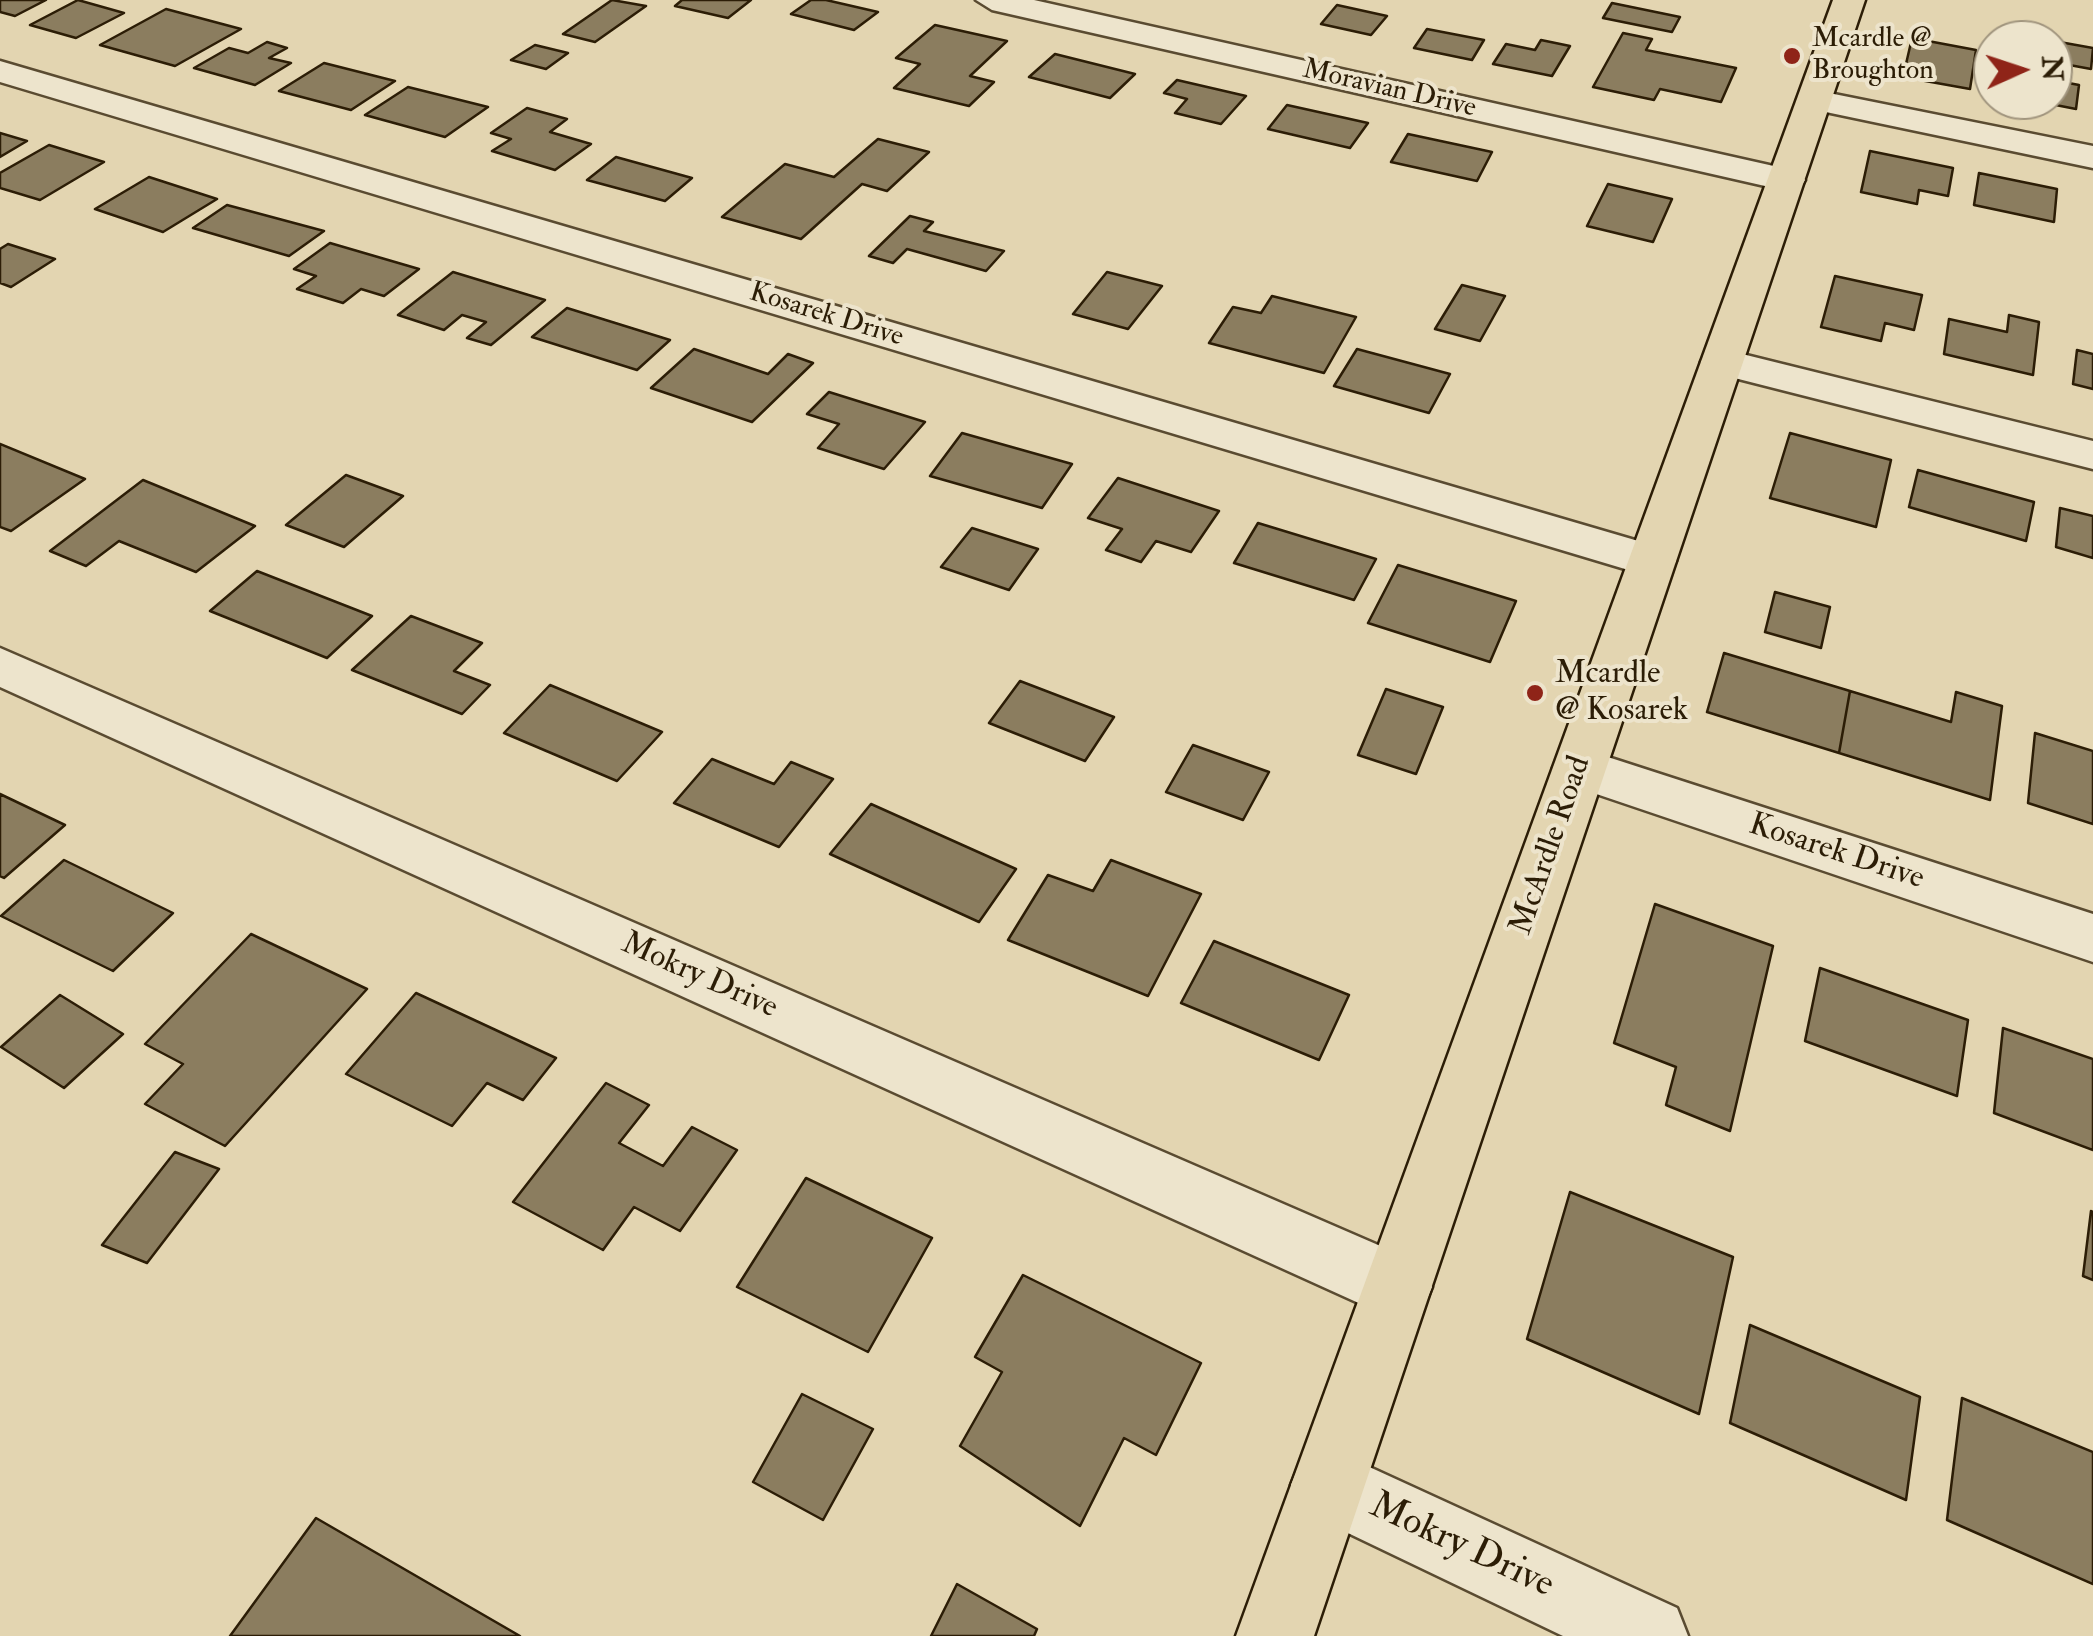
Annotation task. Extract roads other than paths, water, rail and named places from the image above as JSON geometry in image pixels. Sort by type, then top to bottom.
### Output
[{"type":"main road","name":"McArdle Road","points":[[1275,1636],[1849,0]]},
{"type":"street","name":"Moravian Drive","points":[[992,0],[1786,180]]},
{"type":"street","name":"Kosarek Drive","points":[[0,71],[1652,562]]},
{"type":"street","points":[[1814,100],[2093,157]]},
{"type":"street","points":[[1722,362],[2093,456]]},
{"type":"street","name":"Mokry Drive","points":[[0,666],[1398,1287]]},
{"type":"street","name":"Kosarek Drive","points":[[1580,768],[2093,938]]},
{"type":"street","name":"Mokry Drive","points":[[1328,1485],[1649,1636]]},
{"type":"place","name":"Mcardle @ Broughton","points":[[1792,56]]},
{"type":"place","name":"Mcardle @ Kosarek","points":[[1535,693]]}]
